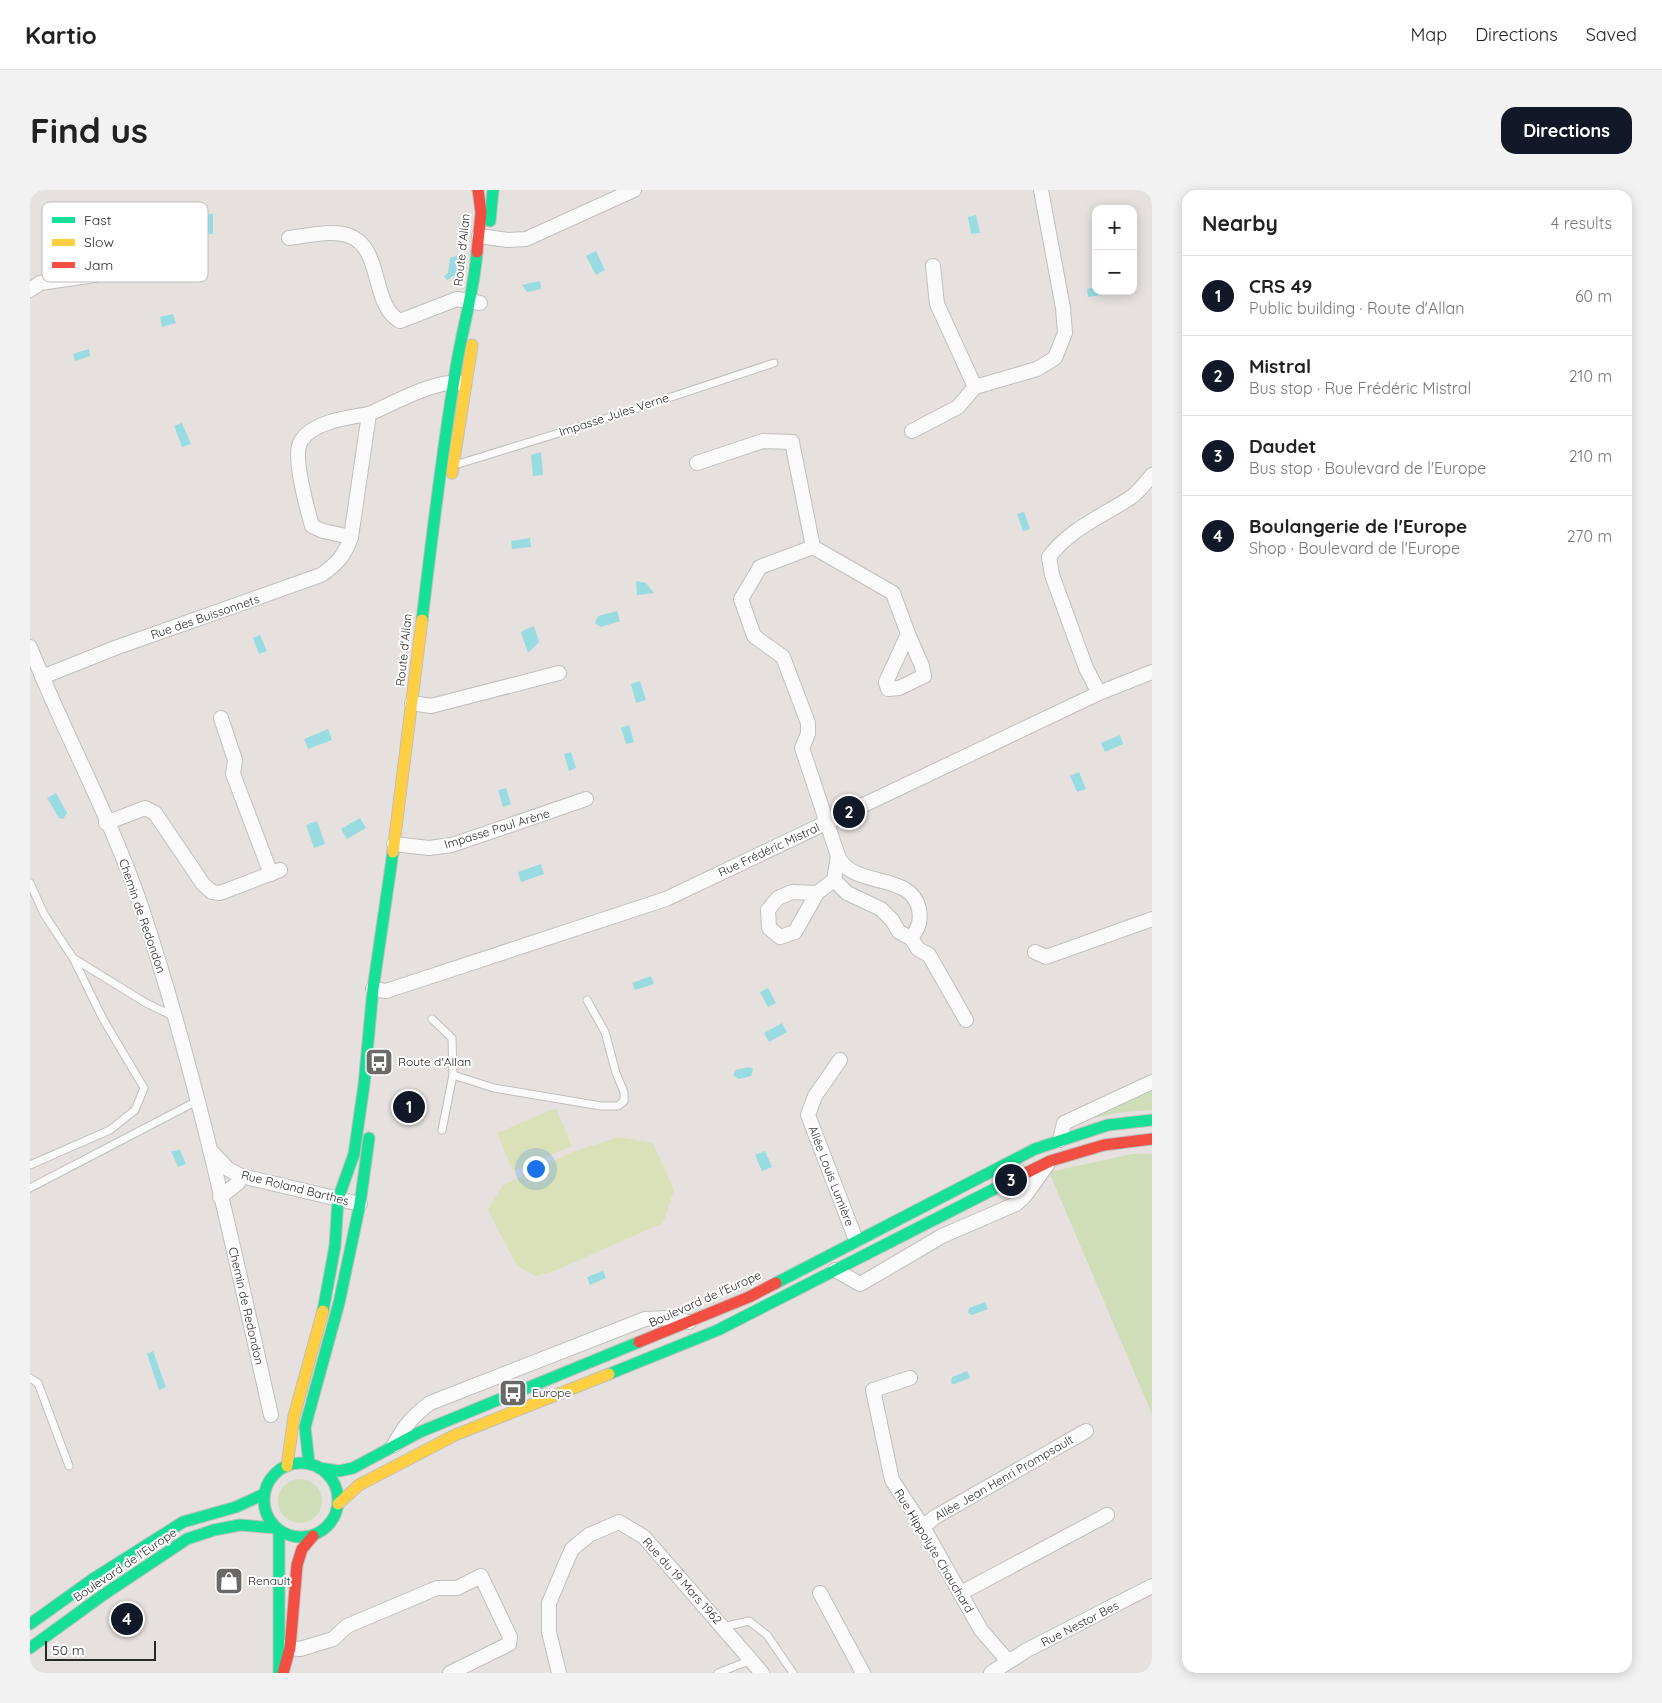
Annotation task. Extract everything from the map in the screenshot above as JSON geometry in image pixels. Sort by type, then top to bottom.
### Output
[{"type":"main road","name":"Route d'Allan","points":[[478,190],[484,237]]},
{"type":"main road","name":"Route d'Allan","points":[[428,597],[454,465],[458,403],[493,190]]},
{"type":"main road","name":"Route d'Allan","points":[[314,1466],[305,1427],[339,1303],[360,1204],[367,1117],[418,704],[442,463],[458,403]]},
{"type":"main road","name":"Route d'Allan","points":[[418,704],[420,733]]},
{"type":"main road","name":"Route d'Allan","points":[[402,842],[402,875]]},
{"type":"main road","name":"Route d'Allan","points":[[286,1466],[294,1416],[322,1316],[335,1246],[338,1199],[367,1117],[377,1080]]},
{"type":"main road","name":"Boulevard de l'Europe","points":[[314,1466],[338,1471],[353,1468],[394,1445],[457,1416],[690,1323],[749,1297],[1035,1149],[1108,1125],[1152,1120]]},
{"type":"main road","points":[[280,1673],[302,1549],[313,1536],[330,1523],[338,1504],[359,1485],[455,1435],[718,1330],[1050,1161],[1104,1145],[1152,1139]]},
{"type":"main road","points":[[283,1673],[284,1647],[277,1530],[265,1513],[264,1494],[271,1477],[286,1466],[314,1466],[334,1483],[338,1504]]},
{"type":"main road","name":"Boulevard de l'Europe","points":[[30,1624],[100,1574],[183,1522],[236,1506],[264,1494]]},
{"type":"main road","name":"Boulevard de l'Europe","points":[[30,1648],[187,1539],[214,1530],[240,1525],[277,1530]]},
{"type":"main road","points":[[277,1530],[296,1538],[313,1536]]},
{"type":"street","points":[[484,237],[526,239],[634,190]]},
{"type":"street","points":[[912,431],[958,407],[975,387],[1037,369],[1050,363],[1058,352],[1064,333],[1064,308],[1041,190]]},
{"type":"street","points":[[289,238],[348,235],[362,246],[370,258],[388,310],[393,318],[400,321],[457,299],[475,302]]},
{"type":"street","points":[[933,266],[937,304],[975,387]]},
{"type":"street","points":[[30,290],[42,282]]},
{"type":"street","points":[[351,537],[323,531],[312,526],[298,456],[300,442],[317,428],[338,418],[369,414],[425,390],[461,382]]},
{"type":"street","points":[[425,390],[458,403]]},
{"type":"street","name":"Rue des Buissonnets","points":[[42,677],[115,648],[321,575],[334,566],[346,554],[351,537],[369,414]]},
{"type":"street","points":[[697,463],[763,441],[792,442],[812,547],[893,593],[908,634]]},
{"type":"street","points":[[1099,693],[1086,668],[1052,575],[1049,557],[1058,546],[1093,518],[1132,497],[1152,475]]},
{"type":"street","points":[[812,547],[760,567],[741,599],[754,636],[783,657],[808,723],[808,734],[802,748],[838,856],[851,871],[906,890],[918,902],[920,916],[918,928],[911,938]]},
{"type":"street","name":"Chemin de Redondon","points":[[30,647],[142,909],[197,1101],[237,1262],[271,1415]]},
{"type":"street","name":"Rue Frédéric Mistral","points":[[382,990],[666,899],[1099,693],[1152,672]]},
{"type":"street","points":[[418,704],[431,706],[559,673]]},
{"type":"street","points":[[106,823],[145,808],[155,813],[203,884],[212,892],[220,893],[276,872],[233,774],[236,760],[221,718]]},
{"type":"street","name":"Impasse Paul Arène","points":[[402,842],[429,848],[452,845],[586,799]]},
{"type":"street","points":[[817,893],[834,880],[838,856]]},
{"type":"street","points":[[834,880],[847,893],[881,909],[900,932],[911,938],[918,949],[929,955],[966,1020]]},
{"type":"street","points":[[1035,952],[1046,957],[1152,919]]},
{"type":"street","name":"Allée Louis Lumière","points":[[840,1060],[815,1096],[808,1115],[856,1240]]},
{"type":"street","points":[[1060,1140],[1064,1123],[1152,1082]]},
{"type":"street","name":"Rue Roland Barthes","points":[[209,1149],[228,1169],[241,1176],[360,1204]]},
{"type":"street","points":[[835,1270],[860,1284],[870,1279],[942,1236],[1016,1204],[1024,1197],[1050,1161]]},
{"type":"street","points":[[220,1197],[238,1184],[241,1176]]},
{"type":"street","points":[[394,1445],[402,1428],[412,1417],[430,1403],[645,1319],[669,1318],[690,1323]]},
{"type":"street","name":"Rue Hippolyte Chauchard","points":[[910,1378],[873,1390],[892,1480],[923,1527],[981,1630],[1008,1661]]},
{"type":"street","name":"Allée Jean Henri Prompsault","points":[[923,1527],[934,1517],[1086,1431]]},
{"type":"street","points":[[961,1593],[1107,1515]]},
{"type":"street","name":"Rue du 19 Mars 1962","points":[[559,1673],[549,1632],[549,1603],[572,1549],[589,1535],[619,1522],[644,1537],[762,1673]]},
{"type":"street","points":[[284,1647],[300,1650],[333,1640],[347,1626],[437,1588],[456,1588],[481,1576],[510,1637],[509,1644],[450,1673]]},
{"type":"street","name":"Rue Nestor Bes","points":[[1008,1661],[1152,1586]]},
{"type":"street","points":[[820,1593],[863,1673]]},
{"type":"street","points":[[991,1673],[1008,1661]]},
{"type":"lane","name":"Impasse Jules Verne","points":[[454,465],[614,416],[774,362]]},
{"type":"lane","points":[[442,463],[454,465]]},
{"type":"lane","points":[[30,883],[44,914],[73,958],[103,1019],[144,1088],[135,1110],[110,1130],[30,1165]]},
{"type":"lane","points":[[73,958],[146,1003],[174,1016]]},
{"type":"lane","points":[[453,1075],[494,1088],[602,1106],[618,1106],[624,1101],[624,1092],[616,1073],[605,1032],[587,1000]]},
{"type":"lane","points":[[432,1019],[452,1038],[453,1075],[442,1130]]},
{"type":"lane","points":[[30,1188],[197,1101]]},
{"type":"lane","points":[[30,1378],[38,1383],[69,1466]]},
{"type":"lane","points":[[723,1627],[749,1621],[767,1635],[794,1673]]},
{"type":"lane","points":[[718,1673],[751,1660]]},
{"type":"green space","points":[[1152,1090],[1152,1110],[1124,1112],[1079,1121]]},
{"type":"green space","points":[[556,1108],[572,1146],[513,1171],[497,1133]]},
{"type":"green space","points":[[619,1137],[653,1143],[674,1190],[663,1223],[554,1271],[535,1276],[517,1266],[488,1210],[502,1186],[572,1152]]},
{"type":"green space","points":[[1132,1154],[1152,1154],[1152,1414],[1049,1172]]},
{"type":"green space","points":[[296,1479],[304,1479],[316,1485],[322,1501],[316,1517],[304,1523],[296,1523],[284,1517],[278,1505],[278,1497],[284,1485]]},
{"type":"water","points":[[208,214],[213,214],[213,234],[208,234]]},
{"type":"water","points":[[976,215],[980,233],[971,234],[968,217]]},
{"type":"water","points":[[596,251],[605,270],[596,275],[586,256]]},
{"type":"water","points":[[459,255],[457,274],[447,280],[444,276],[448,273],[450,258]]},
{"type":"water","points":[[540,281],[541,289],[527,292],[522,285]]},
{"type":"water","points":[[1092,288],[1092,295],[1103,295],[1088,297],[1087,289]]},
{"type":"water","points":[[173,314],[176,323],[162,327],[160,317]]},
{"type":"water","points":[[89,349],[90,356],[75,361],[73,354]]},
{"type":"water","points":[[182,423],[191,444],[182,447],[174,426]]},
{"type":"water","points":[[541,452],[543,475],[533,476],[531,455]]},
{"type":"water","points":[[1024,512],[1030,529],[1023,531],[1017,514]]},
{"type":"water","points":[[530,538],[531,547],[512,549],[511,541]]},
{"type":"water","points":[[636,581],[646,583],[654,593],[637,595]]},
{"type":"water","points":[[617,611],[620,621],[601,627],[595,623],[598,616]]},
{"type":"water","points":[[534,626],[539,642],[528,653],[521,633]]},
{"type":"water","points":[[260,635],[267,651],[259,654],[253,638]]},
{"type":"water","points":[[640,681],[646,700],[636,703],[631,684]]},
{"type":"water","points":[[629,725],[634,742],[626,744],[621,728]]},
{"type":"water","points":[[328,729],[332,740],[308,749],[304,739]]},
{"type":"water","points":[[1120,735],[1123,744],[1105,752],[1101,743]]},
{"type":"water","points":[[571,752],[576,768],[569,771],[564,754]]},
{"type":"water","points":[[1079,772],[1086,789],[1077,792],[1070,776]]},
{"type":"water","points":[[506,788],[511,804],[503,807],[498,790]]},
{"type":"water","points":[[56,793],[67,813],[63,819],[59,818],[47,798]]},
{"type":"water","points":[[360,818],[366,828],[347,839],[341,829]]},
{"type":"water","points":[[317,821],[325,844],[314,848],[306,825]]},
{"type":"water","points":[[541,864],[544,874],[521,882],[518,872]]},
{"type":"water","points":[[651,976],[654,984],[635,990],[632,983]]},
{"type":"water","points":[[768,988],[776,1003],[768,1007],[760,992]]},
{"type":"water","points":[[782,1023],[787,1032],[769,1042],[764,1033]]},
{"type":"water","points":[[749,1067],[753,1069],[751,1076],[739,1079],[733,1075],[736,1070]]},
{"type":"water","points":[[180,1150],[186,1164],[178,1167],[171,1151]]},
{"type":"water","points":[[765,1151],[772,1167],[762,1171],[755,1155]]},
{"type":"water","points":[[603,1271],[606,1278],[590,1285],[587,1277]]},
{"type":"water","points":[[985,1302],[988,1309],[972,1315],[968,1313],[969,1308]]},
{"type":"water","points":[[153,1351],[166,1387],[159,1390],[147,1354]]},
{"type":"water","points":[[967,1371],[970,1378],[954,1384],[951,1383],[952,1377]]},
{"type":"traffic: fast","points":[[490,221],[493,190]]},
{"type":"traffic: fast","points":[[422,620],[446,431],[477,252]]},
{"type":"traffic: fast","points":[[323,1311],[335,1246],[338,1199],[354,1154],[364,1085],[373,989],[393,852]]},
{"type":"traffic: fast","points":[[776,1283],[1035,1149],[1108,1125],[1152,1120]]},
{"type":"traffic: fast","points":[[309,1464],[305,1427],[339,1303],[360,1204],[369,1138]]},
{"type":"traffic: fast","points":[[609,1374],[718,1330],[1002,1185]]},
{"type":"traffic: fast","points":[[319,1468],[339,1471],[353,1468],[420,1432],[639,1342]]},
{"type":"traffic: fast","points":[[301,1463],[322,1469],[332,1479],[338,1500],[332,1521],[322,1531],[301,1537],[280,1531],[270,1521],[264,1500],[270,1479],[280,1469],[301,1463]]},
{"type":"traffic: fast","points":[[30,1624],[93,1579],[183,1522],[236,1507],[264,1494]]},
{"type":"traffic: fast","points":[[30,1648],[103,1595],[187,1539],[214,1530],[240,1525],[276,1528]]},
{"type":"traffic: fast","points":[[279,1531],[279,1672]]},
{"type":"traffic: slow","points":[[452,473],[472,345]]},
{"type":"traffic: slow","points":[[393,852],[422,620]]},
{"type":"traffic: slow","points":[[287,1466],[294,1416],[323,1311]]},
{"type":"traffic: slow","points":[[338,1504],[359,1485],[455,1435],[609,1374]]},
{"type":"traffic: jam","points":[[477,252],[481,212],[478,190]]},
{"type":"traffic: jam","points":[[1002,1185],[1050,1161],[1104,1145],[1152,1139]]},
{"type":"traffic: jam","points":[[639,1342],[749,1297],[776,1283]]},
{"type":"traffic: jam","points":[[283,1673],[290,1648],[297,1565],[302,1549],[313,1536]]},
{"type":"place","name":"Mistral","points":[[849,812]]},
{"type":"place","name":"Route d'Allan","points":[[379,1062]]},
{"type":"place","name":"CRS 49","points":[[409,1107]]},
{"type":"place","name":"Daudet","points":[[1011,1180]]},
{"type":"place","name":"Europe","points":[[513,1393]]},
{"type":"place","name":"Renault","points":[[229,1581]]},
{"type":"place","name":"Boulangerie de l'Europe","points":[[127,1619]]}]
